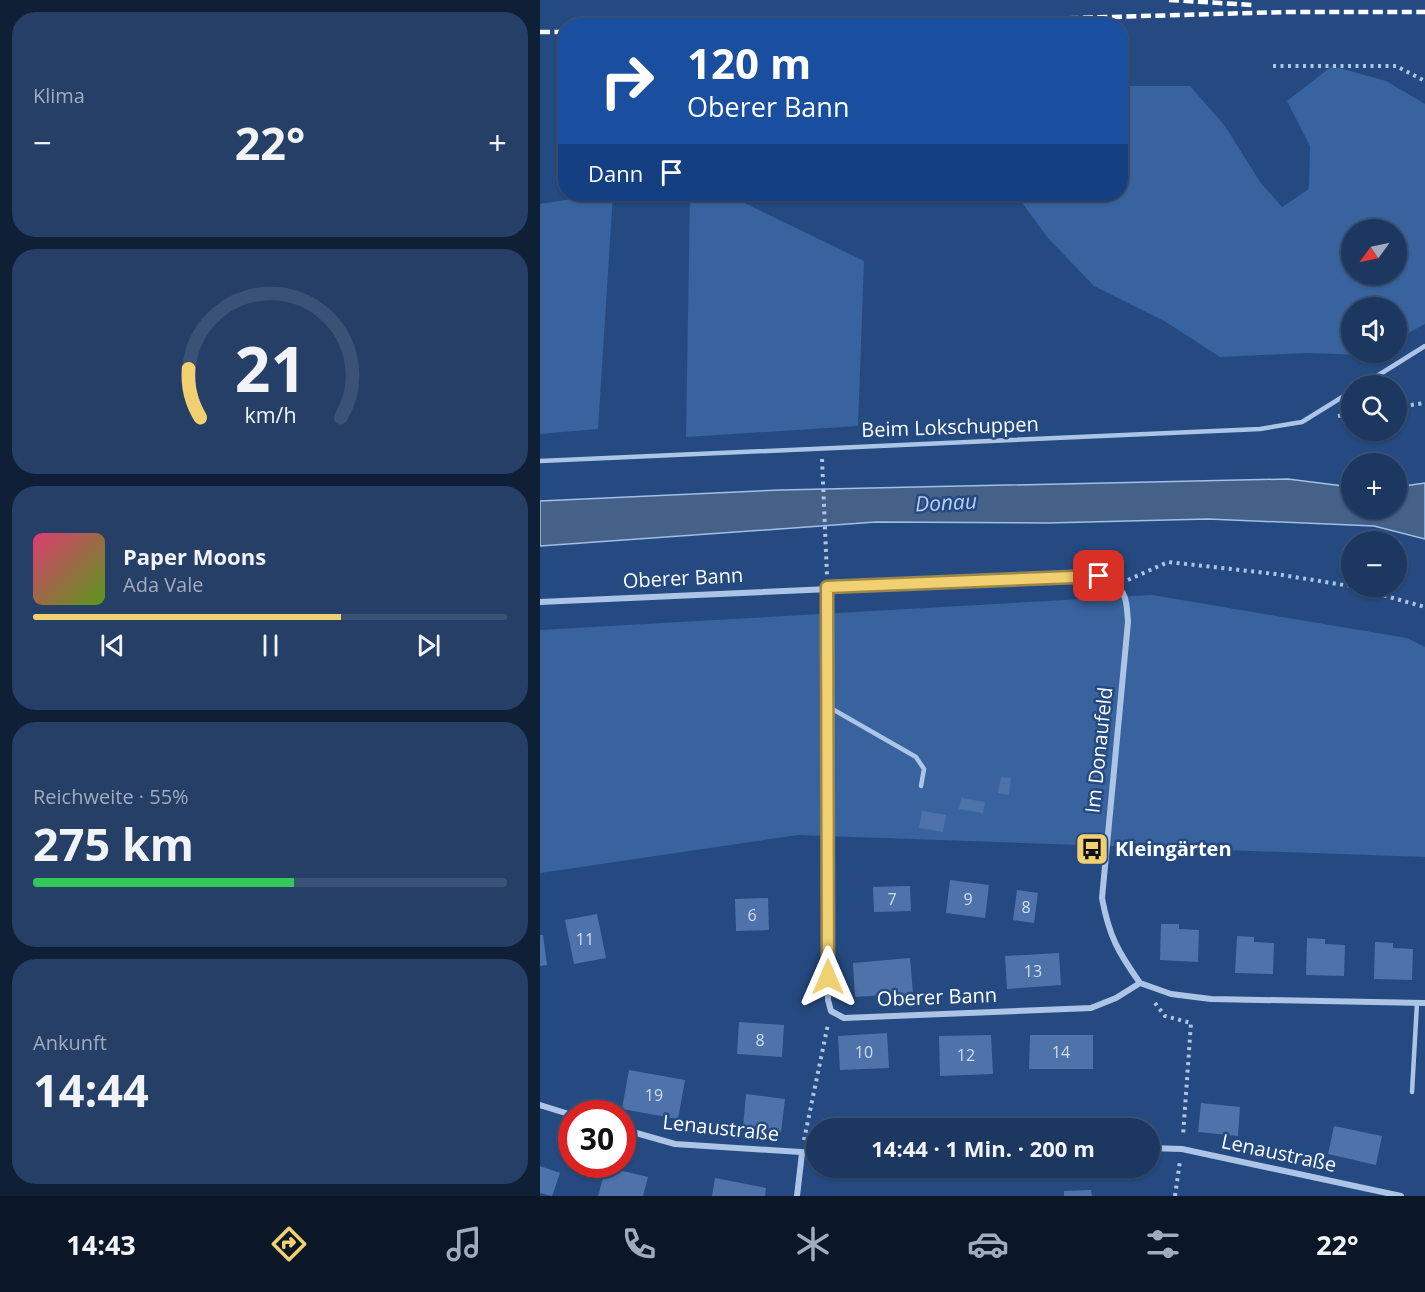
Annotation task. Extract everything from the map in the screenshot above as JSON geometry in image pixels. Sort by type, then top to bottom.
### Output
[{"type":"street","name":"Oberer Bann","points":[[540,602],[1099,576],[1118,584]]},
{"type":"street","name":"Im Donaufeld","points":[[1118,584],[1126,598],[1128,622],[1101,898],[1108,930],[1122,958],[1140,983]]},
{"type":"street","points":[[827,587],[828,1000],[831,1011]]},
{"type":"street","name":"Oberer Bann","points":[[831,1011],[844,1018],[1091,1008],[1116,999],[1140,983]]},
{"type":"street","points":[[1140,983],[1171,994],[1211,999],[1425,1003]]},
{"type":"street","points":[[540,1105],[558,1111]]},
{"type":"street","name":"Lenaustraße","points":[[636,1133],[675,1144],[806,1153]]},
{"type":"street","name":"Lenaustraße","points":[[1160,1148],[1182,1149],[1401,1196]]},
{"type":"street","points":[[797,1196],[802,1153]]},
{"type":"lane","points":[[1379,375],[1425,346]]},
{"type":"lane","name":"Beim Lokschuppen","points":[[540,461],[1260,429],[1302,422],[1341,398]]},
{"type":"lane","points":[[827,706],[916,757],[924,769],[921,786]]},
{"type":"lane","points":[[1412,1092],[1417,1003]]},
{"type":"path","points":[[1273,66],[1396,66],[1425,81]]},
{"type":"path","points":[[1407,405],[1425,403]]},
{"type":"path","points":[[822,455],[825,555]]},
{"type":"path","points":[[1118,584],[1168,562],[1276,574],[1350,586],[1425,607]]},
{"type":"path","points":[[1140,983],[1165,1016],[1191,1023],[1182,1149],[1175,1196]]},
{"type":"path","points":[[802,1153],[831,1011]]},
{"type":"shaded area","points":[[1332,66],[1386,81],[1425,104],[1425,324],[1407,334],[1407,297],[1341,297],[1341,354],[1306,353],[1220,357],[1166,322],[1094,286],[1047,237],[1021,201],[1128,201],[1128,86],[1190,86],[1225,126],[1260,182],[1282,207],[1309,189],[1310,146],[1287,101]]},
{"type":"shaded area","points":[[559,201],[613,201],[598,429],[540,434],[540,204]]},
{"type":"shaded area","points":[[690,201],[740,201],[864,261],[858,426],[686,437]]},
{"type":"shaded area","points":[[1152,595],[1407,638],[1425,647],[1425,857],[798,835],[540,873],[540,630]]},
{"type":"water","name":"Donau","points":[[1288,479],[1341,486],[1341,519],[1407,519],[1407,486],[1425,483],[1425,539],[1407,534],[1407,531],[1394,531],[1374,526],[1208,519],[1048,523],[876,522],[540,546],[540,501],[780,490]]},
{"type":"building","points":[[1001,777],[1011,778],[1009,795],[998,793]]},
{"type":"building","points":[[961,798],[985,802],[983,813],[959,809]]},
{"type":"building","points":[[922,811],[946,815],[943,832],[919,828]]},
{"type":"building","points":[[950,880],[989,885],[985,918],[946,913]]},
{"type":"building","points":[[910,886],[911,911],[874,912],[873,887]]},
{"type":"building","points":[[1017,890],[1038,893],[1034,923],[1013,920]]},
{"type":"building","points":[[768,898],[769,930],[736,931],[735,899]]},
{"type":"building","points":[[597,914],[606,958],[574,964],[565,920]]},
{"type":"building","points":[[1161,924],[1179,924],[1179,929],[1199,930],[1198,962],[1160,960]]},
{"type":"building","points":[[540,935],[543,935],[547,965],[540,966]]},
{"type":"building","points":[[1237,936],[1254,937],[1254,942],[1274,943],[1273,974],[1235,973]]},
{"type":"building","points":[[1307,938],[1325,939],[1325,944],[1345,945],[1344,976],[1306,975]]},
{"type":"building","points":[[1375,942],[1393,943],[1393,948],[1413,949],[1412,980],[1374,979]]},
{"type":"building","points":[[1059,953],[1061,985],[1007,989],[1005,956]]},
{"type":"building","points":[[910,958],[913,993],[855,997],[853,963]]},
{"type":"building","points":[[739,1022],[784,1025],[782,1057],[737,1054]]},
{"type":"building","points":[[887,1033],[889,1068],[840,1070],[838,1036]]},
{"type":"building","points":[[991,1035],[993,1074],[940,1076],[939,1036]]},
{"type":"building","points":[[1030,1035],[1093,1035],[1093,1069],[1029,1069]]},
{"type":"building","points":[[629,1070],[685,1080],[678,1119],[636,1112],[636,1100],[624,1100]]},
{"type":"building","points":[[746,1094],[785,1099],[781,1132],[743,1128]]},
{"type":"building","points":[[1201,1103],[1240,1107],[1238,1136],[1198,1132]]},
{"type":"building","points":[[1334,1126],[1382,1136],[1376,1165],[1328,1154]]},
{"type":"building","points":[[540,1166],[558,1172],[552,1196],[540,1193]]},
{"type":"building","points":[[636,1174],[648,1177],[643,1196],[598,1196],[603,1178],[636,1178]]},
{"type":"building","points":[[715,1178],[766,1188],[765,1196],[712,1196]]},
{"type":"building","points":[[1091,1190],[1092,1196],[1064,1196],[1064,1191]]},
{"type":"railway","points":[[1169,0],[1253,5]]},
{"type":"railway","points":[[1075,18],[1286,12],[1425,12]]},
{"type":"railway","points":[[540,32],[558,32]]},
{"type":"place","name":"Kleingärten","points":[[1092,849]]},
{"type":"route","points":[[828,977],[827,587],[1099,576]]}]
